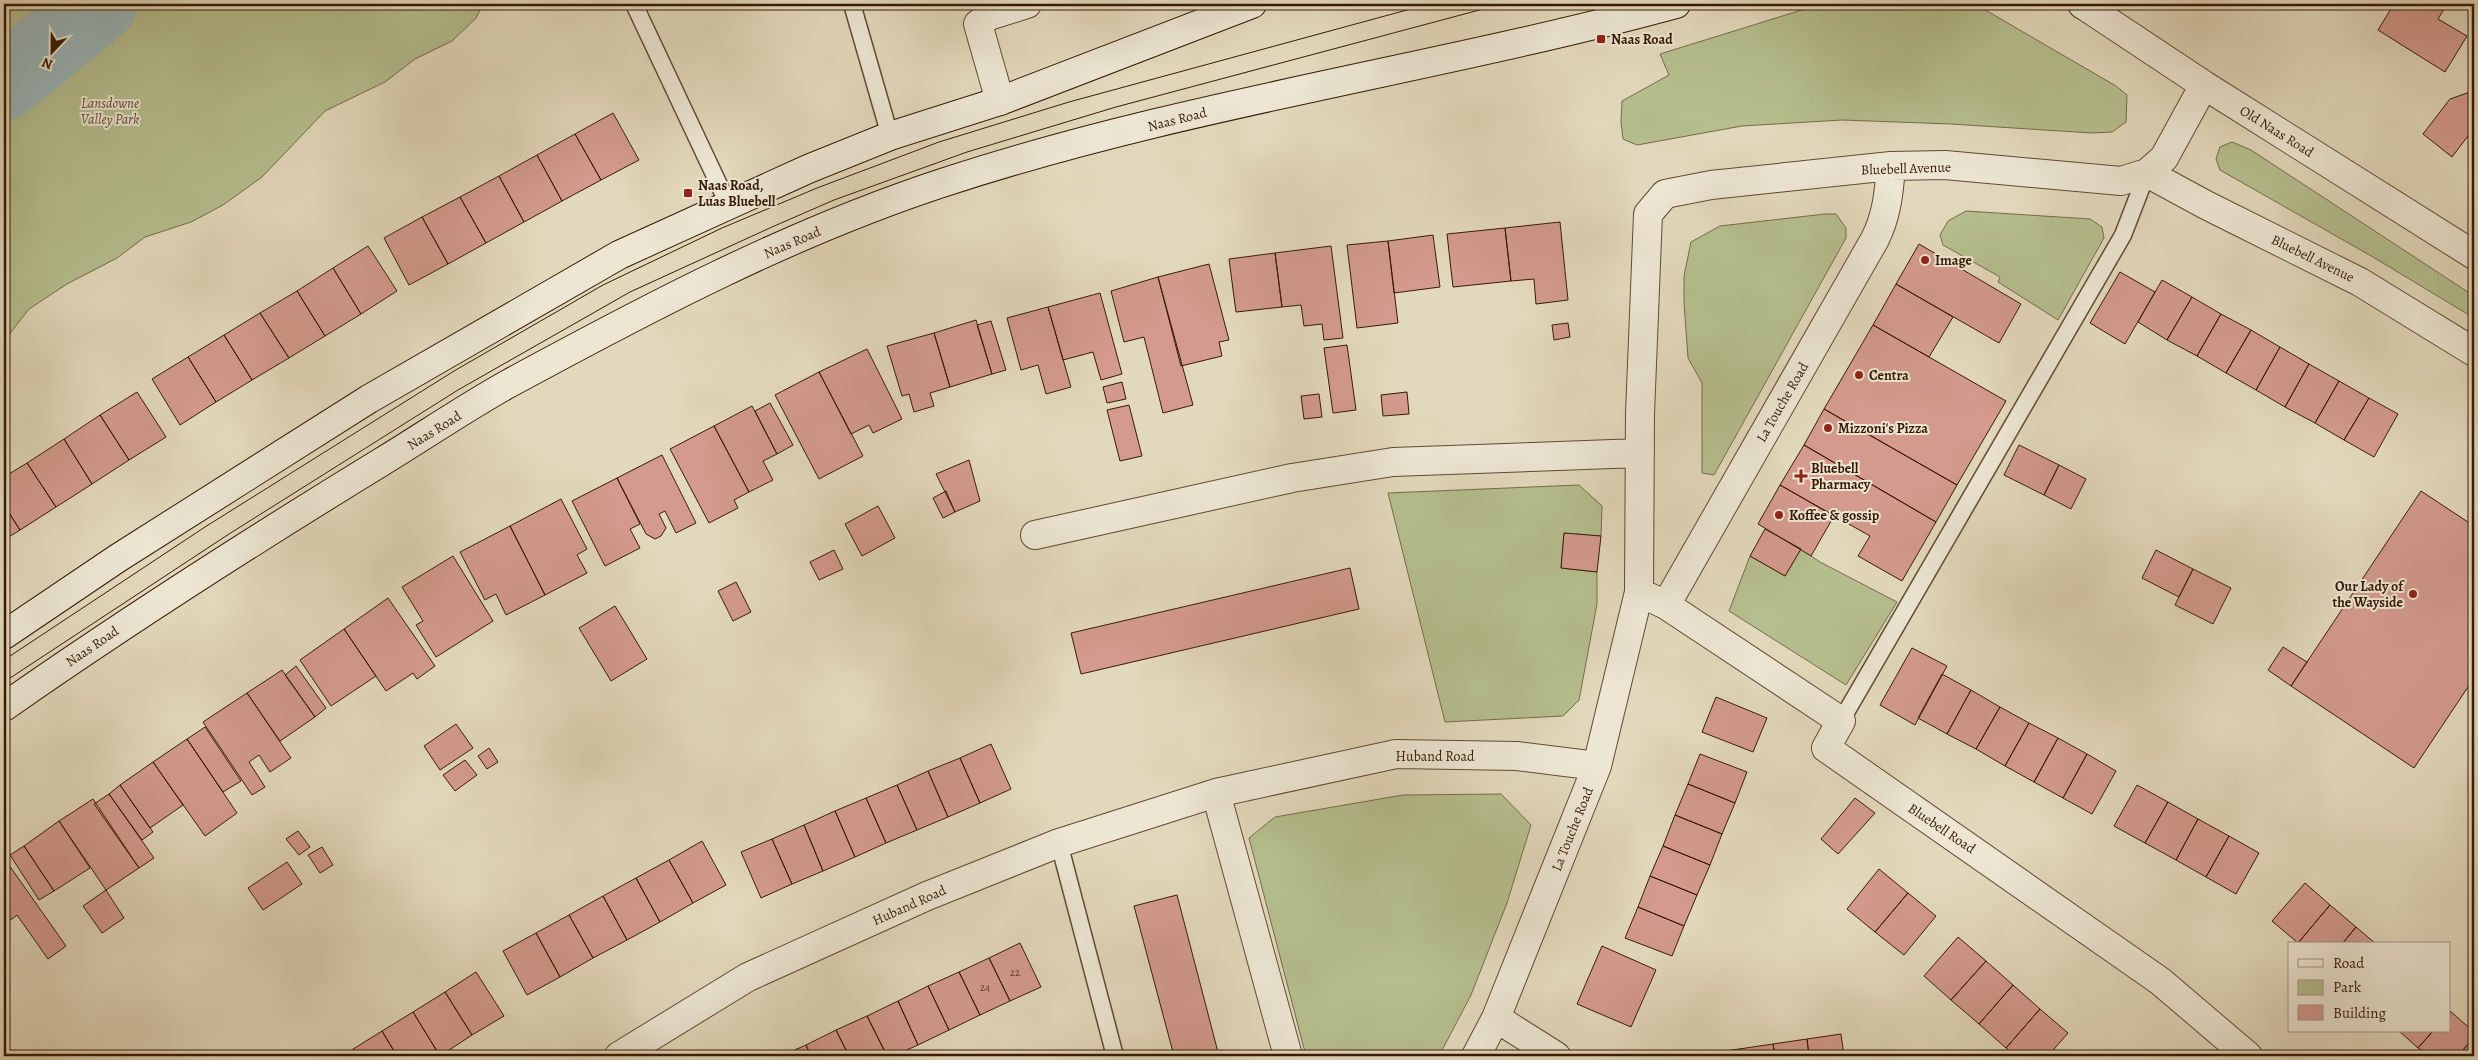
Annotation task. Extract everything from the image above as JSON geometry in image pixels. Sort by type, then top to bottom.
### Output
[{"type":"street","points":[[1000,101],[978,24],[989,16],[1027,4]]},
{"type":"street","points":[[4,635],[118,558],[369,399],[619,255],[728,204],[890,136],[1000,101],[1252,4]]},
{"type":"street","name":"Naas Road","points":[[4,707],[81,652],[214,566],[509,384],[720,273],[800,238],[944,183],[1082,143],[1247,102],[1575,29],[1676,4]]},
{"type":"street","name":"Old Naas Road","points":[[2083,4],[2204,86],[2474,255]]},
{"type":"street","name":"Bluebell Avenue","points":[[1665,194],[1720,184],[1891,166],[1945,165],[2121,181],[2147,173],[2164,158],[2204,86]]},
{"type":"street","name":"La Touche Road","points":[[1666,605],[1883,222],[1889,199],[1891,166]]},
{"type":"street","name":"Bluebell Avenue","points":[[2147,173],[2206,205],[2360,282],[2474,352]]},
{"type":"street","name":"La Touche Road","points":[[1476,1056],[1496,1018],[1597,766],[1639,592],[1640,453],[1648,214],[1665,194]]},
{"type":"street","points":[[1034,535],[1292,478],[1393,462],[1640,453]]},
{"type":"street","points":[[1639,592],[1666,605],[1841,721]]},
{"type":"street","name":"Bluebell Road","points":[[1841,721],[1826,748],[2160,981],[2248,1056]]},
{"type":"street","name":"Huband Road","points":[[619,1056],[748,976],[927,896],[1059,843],[1216,793],[1396,754],[1517,756],[1597,766]]},
{"type":"street","points":[[1216,793],[1288,1056]]},
{"type":"street","points":[[1496,1018],[1556,1056]]},
{"type":"lane","points":[[634,4],[728,204]]},
{"type":"lane","points":[[852,4],[890,136]]},
{"type":"lane","points":[[1841,721],[2123,235],[2147,173]]},
{"type":"lane","points":[[1059,843],[1115,1056]]},
{"type":"green space","name":"Lansdowne Valley Park","points":[[4,4],[483,4],[476,18],[452,41],[415,59],[385,82],[325,111],[262,177],[223,205],[191,222],[145,237],[117,258],[67,284],[29,309],[4,341]]},
{"type":"green space","points":[[1821,4],[1975,4],[2116,86],[2127,95],[2126,122],[2112,132],[2092,133],[1951,124],[1842,120],[1742,126],[1637,145],[1623,139],[1621,122],[1622,101],[1669,75],[1660,54]]},
{"type":"green space","points":[[2232,142],[2251,150],[2474,296],[2474,318],[2373,257],[2220,170],[2216,159],[2220,147]]},
{"type":"green space","points":[[1966,211],[2090,219],[2102,227],[2104,238],[2058,320],[1998,282],[2000,277],[1943,245],[1940,235],[1948,221]]},
{"type":"green space","points":[[1836,214],[1846,228],[1846,238],[1714,475],[1702,473],[1702,383],[1688,358],[1684,303],[1684,276],[1691,242],[1720,226]]},
{"type":"green space","points":[[1579,485],[1602,506],[1601,536],[1564,533],[1561,568],[1597,572],[1597,604],[1579,700],[1563,716],[1445,722],[1388,493]]},
{"type":"green space","points":[[1801,549],[1820,562],[1897,602],[1846,685],[1729,611],[1750,556],[1785,576]]},
{"type":"green space","points":[[1501,794],[1531,825],[1507,903],[1471,995],[1439,1056],[1306,1056],[1249,838],[1275,817],[1403,795]]},
{"type":"building","points":[[2394,4],[2447,4],[2438,19],[2467,36],[2445,72],[2378,30]]},
{"type":"building","points":[[2470,92],[2474,95],[2474,128],[2452,157],[2423,134],[2450,99]]},
{"type":"building","points":[[613,113],[639,160],[601,180],[575,134]]},
{"type":"building","points":[[575,134],[601,180],[562,201],[537,155]]},
{"type":"building","points":[[537,155],[562,201],[524,222],[499,176]]},
{"type":"building","points":[[499,176],[524,222],[486,243],[460,197]]},
{"type":"building","points":[[460,197],[486,243],[448,264],[422,217]]},
{"type":"building","points":[[422,217],[448,264],[409,285],[384,238]]},
{"type":"building","points":[[1560,222],[1568,300],[1536,304],[1534,279],[1511,281],[1505,228]]},
{"type":"building","points":[[1505,228],[1511,281],[1453,287],[1447,234]]},
{"type":"building","points":[[1433,235],[1440,287],[1394,293],[1388,241]]},
{"type":"building","points":[[1388,241],[1398,323],[1357,328],[1347,245]]},
{"type":"building","points":[[1919,244],[2021,304],[1999,343],[1896,284]]},
{"type":"building","points":[[368,246],[397,291],[361,314],[333,268]]},
{"type":"building","points":[[1331,246],[1343,338],[1324,340],[1322,324],[1304,326],[1301,305],[1282,307],[1275,253]]},
{"type":"building","points":[[1275,253],[1282,307],[1236,312],[1229,259]]},
{"type":"building","points":[[1209,264],[1229,340],[1219,342],[1222,356],[1181,366],[1158,277]]},
{"type":"building","points":[[333,268],[361,314],[325,336],[297,291]]},
{"type":"building","points":[[2120,272],[2155,292],[2125,344],[2090,323]]},
{"type":"building","points":[[1158,277],[1193,405],[1163,413],[1144,337],[1124,342],[1111,291]]},
{"type":"building","points":[[2162,280],[2192,297],[2167,340],[2138,322]]},
{"type":"building","points":[[1896,284],[1953,317],[1929,357],[1873,325]]},
{"type":"building","points":[[297,291],[325,336],[289,358],[260,313]]},
{"type":"building","points":[[1100,293],[1122,374],[1101,380],[1093,352],[1063,360],[1048,307]]},
{"type":"building","points":[[2192,297],[2221,314],[2197,356],[2167,340]]},
{"type":"building","points":[[1048,307],[1071,387],[1046,394],[1038,365],[1021,370],[1007,318]]},
{"type":"building","points":[[260,313],[289,358],[252,380],[224,335]]},
{"type":"building","points":[[2221,314],[2251,330],[2226,373],[2197,356]]},
{"type":"building","points":[[976,320],[992,374],[950,387],[934,333]]},
{"type":"building","points":[[991,321],[1006,370],[992,374],[977,325]]},
{"type":"building","points":[[1568,323],[1570,337],[1554,340],[1552,325]]},
{"type":"building","points":[[1873,325],[2006,401],[1957,485],[1824,409]]},
{"type":"building","points":[[2251,330],[2280,347],[2256,390],[2226,373]]},
{"type":"building","points":[[934,333],[950,387],[930,393],[934,406],[914,412],[909,394],[902,396],[887,346]]},
{"type":"building","points":[[224,335],[252,380],[216,402],[188,357]]},
{"type":"building","points":[[1347,345],[1356,410],[1333,413],[1324,348]]},
{"type":"building","points":[[2280,347],[2309,364],[2285,407],[2256,390]]},
{"type":"building","points":[[867,349],[902,419],[873,433],[869,425],[851,434],[819,372]]},
{"type":"building","points":[[188,357],[216,402],[180,425],[152,379]]},
{"type":"building","points":[[2309,364],[2339,381],[2315,423],[2285,407]]},
{"type":"building","points":[[819,372],[863,456],[819,479],[775,395]]},
{"type":"building","points":[[2339,381],[2369,398],[2344,440],[2315,423]]},
{"type":"building","points":[[1122,382],[1126,399],[1107,403],[1103,387]]},
{"type":"building","points":[[137,392],[166,437],[129,460],[100,415]]},
{"type":"building","points":[[1407,392],[1409,414],[1383,416],[1381,395]]},
{"type":"building","points":[[1319,394],[1322,417],[1304,419],[1301,396]]},
{"type":"building","points":[[2369,398],[2398,414],[2374,457],[2344,440]]},
{"type":"building","points":[[770,403],[793,445],[777,454],[755,411]]},
{"type":"building","points":[[1129,405],[1142,456],[1120,461],[1107,410]]},
{"type":"building","points":[[752,406],[777,454],[763,461],[773,480],[749,492],[714,426]]},
{"type":"building","points":[[1824,409],[1957,485],[1936,522],[1804,445]]},
{"type":"building","points":[[100,415],[129,460],[92,484],[64,439]]},
{"type":"building","points":[[714,426],[749,492],[734,500],[738,508],[709,523],[670,449]]},
{"type":"building","points":[[64,439],[92,484],[56,507],[27,463]]},
{"type":"building","points":[[1804,445],[1936,522],[1902,581],[1858,556],[1870,536],[1780,485]]},
{"type":"building","points":[[2019,445],[2059,465],[2044,495],[2004,475]]},
{"type":"building","points":[[662,455],[696,523],[676,533],[665,511],[659,514],[666,528],[661,536],[655,539],[646,534],[617,478]]},
{"type":"building","points":[[969,460],[980,501],[955,512],[936,474]]},
{"type":"building","points":[[27,463],[56,507],[20,530],[4,505],[4,477]]},
{"type":"building","points":[[2059,465],[2086,479],[2071,509],[2044,495]]},
{"type":"building","points":[[617,478],[640,524],[630,529],[640,548],[605,566],[572,501]]},
{"type":"building","points":[[1780,485],[1834,516],[1811,556],[1758,524]]},
{"type":"building","points":[[946,491],[955,512],[943,518],[933,498]]},
{"type":"building","name":"Our Lady of the Wayside","points":[[2421,491],[2474,526],[2474,678],[2414,768],[2291,686]]},
{"type":"building","points":[[561,499],[587,549],[577,555],[587,573],[545,595],[510,526]]},
{"type":"building","points":[[4,505],[20,530],[4,540]]},
{"type":"building","points":[[878,506],[895,538],[862,556],[845,524]]},
{"type":"building","points":[[510,526],[545,595],[506,615],[496,594],[485,600],[460,552]]},
{"type":"building","points":[[1765,529],[1801,549],[1785,576],[1750,556]]},
{"type":"building","points":[[1564,533],[1601,536],[1597,572],[1561,568]]},
{"type":"building","points":[[834,550],[843,569],[819,580],[810,562]]},
{"type":"building","points":[[2156,550],[2193,569],[2179,597],[2142,578]]},
{"type":"building","points":[[453,556],[493,621],[436,657],[416,625],[423,621],[402,587]]},
{"type":"building","points":[[1350,568],[1359,609],[1081,674],[1071,633]]},
{"type":"building","points":[[2193,569],[2231,588],[2213,624],[2175,605]]},
{"type":"building","points":[[736,582],[751,612],[733,621],[718,591]]},
{"type":"building","points":[[388,598],[435,666],[417,679],[413,673],[386,691],[344,629]]},
{"type":"building","points":[[615,606],[647,659],[611,681],[579,628]]},
{"type":"building","points":[[344,629],[376,676],[331,706],[300,660]]},
{"type":"building","points":[[2283,647],[2307,662],[2291,686],[2268,670]]},
{"type":"building","points":[[1912,648],[1947,666],[1915,725],[1880,705]]},
{"type":"building","points":[[296,666],[326,708],[315,717],[285,675]]},
{"type":"building","points":[[282,670],[315,717],[280,741],[247,693]]},
{"type":"building","points":[[1942,674],[1971,690],[1947,734],[1918,718]]},
{"type":"building","points":[[1971,690],[2000,707],[1976,749],[1947,734]]},
{"type":"building","points":[[247,693],[291,758],[270,772],[259,755],[249,762],[265,787],[252,795],[203,722]]},
{"type":"building","points":[[1716,697],[1767,718],[1753,752],[1702,732]]},
{"type":"building","points":[[2000,707],[2029,723],[2005,766],[1976,749]]},
{"type":"building","points":[[2029,723],[2058,738],[2034,782],[2005,766]]},
{"type":"building","points":[[456,724],[473,748],[440,770],[424,746]]},
{"type":"building","points":[[205,727],[241,781],[223,792],[187,739]]},
{"type":"building","points":[[2058,738],[2087,754],[2063,798],[2034,782]]},
{"type":"building","points":[[187,739],[237,813],[205,836],[153,762]]},
{"type":"building","points":[[991,744],[1011,789],[980,803],[960,758]]},
{"type":"building","points":[[489,748],[498,762],[487,769],[478,756]]},
{"type":"building","points":[[1700,754],[1747,772],[1735,803],[1688,784]]},
{"type":"building","points":[[2087,754],[2116,771],[2092,814],[2063,798]]},
{"type":"building","points":[[960,758],[980,803],[948,817],[928,771]]},
{"type":"building","points":[[465,760],[477,775],[455,791],[443,775]]},
{"type":"building","points":[[153,762],[183,805],[150,828],[120,785]]},
{"type":"building","points":[[928,771],[948,817],[917,830],[897,785]]},
{"type":"building","points":[[1688,784],[1735,803],[1722,834],[1675,815]]},
{"type":"building","points":[[120,785],[153,832],[142,840],[109,794]]},
{"type":"building","points":[[897,785],[917,830],[886,843],[866,798]]},
{"type":"building","points":[[2137,785],[2168,802],[2145,843],[2114,826]]},
{"type":"building","points":[[109,794],[154,858],[139,868],[94,804]]},
{"type":"building","points":[[866,798],[886,843],[855,857],[835,811]]},
{"type":"building","points":[[1855,798],[1875,813],[1838,854],[1821,839]]},
{"type":"building","points":[[93,799],[139,868],[106,890],[59,821]]},
{"type":"building","points":[[2168,802],[2198,819],[2176,860],[2145,843]]},
{"type":"building","points":[[835,811],[855,857],[823,871],[804,825]]},
{"type":"building","points":[[1675,815],[1722,834],[1710,865],[1663,846]]},
{"type":"building","points":[[2198,819],[2229,836],[2206,877],[2176,860]]},
{"type":"building","points":[[59,821],[90,868],[54,891],[24,846]]},
{"type":"building","points":[[804,825],[823,871],[792,884],[772,839]]},
{"type":"building","points":[[298,831],[310,847],[299,855],[286,839]]},
{"type":"building","points":[[2229,836],[2259,853],[2236,894],[2206,877]]},
{"type":"building","points":[[772,839],[792,884],[761,898],[741,852]]},
{"type":"building","points":[[702,841],[726,885],[693,903],[669,860]]},
{"type":"building","points":[[24,846],[54,891],[39,900],[10,855]]},
{"type":"building","points":[[1663,846],[1710,865],[1697,895],[1650,876]]},
{"type":"building","points":[[322,847],[333,865],[320,873],[308,855]]},
{"type":"building","points":[[4,858],[66,946],[48,959],[17,915],[4,925]]},
{"type":"building","points":[[669,860],[693,903],[660,922],[636,878]]},
{"type":"building","points":[[287,862],[302,884],[263,910],[248,888]]},
{"type":"building","points":[[1879,869],[1908,893],[1875,932],[1847,909]]},
{"type":"building","points":[[1650,876],[1697,895],[1684,926],[1638,907]]},
{"type":"building","points":[[636,878],[660,922],[627,940],[603,896]]},
{"type":"building","points":[[2305,883],[2330,905],[2299,942],[2272,921]]},
{"type":"building","points":[[106,890],[124,918],[102,933],[83,906]]},
{"type":"building","points":[[1908,893],[1936,916],[1904,955],[1875,932]]},
{"type":"building","points":[[1177,895],[1219,1056],[1174,1056],[1134,906]]},
{"type":"building","points":[[603,896],[627,940],[593,958],[569,915]]},
{"type":"building","points":[[2330,905],[2356,927],[2344,942],[2299,942]]},
{"type":"building","points":[[1638,907],[1684,926],[1672,956],[1625,938]]},
{"type":"building","points":[[569,915],[593,958],[560,977],[536,933]]},
{"type":"building","points":[[2356,927],[2374,942],[2344,942]]},
{"type":"building","points":[[536,933],[560,977],[527,995],[503,951]]},
{"type":"building","points":[[1958,937],[1986,961],[1951,1000],[1924,976]]},
{"type":"building","points":[[1020,943],[1041,987],[1010,1001],[989,958]]},
{"type":"building","points":[[1602,946],[1656,970],[1631,1027],[1577,1004]]},
{"type":"building","points":[[989,958],[1010,1001],[980,1015],[959,972]]},
{"type":"building","points":[[1986,961],[2013,985],[1979,1024],[1951,1000]]},
{"type":"building","points":[[476,972],[504,1016],[472,1035],[445,992]]},
{"type":"building","points":[[959,972],[980,1015],[949,1030],[928,986]]},
{"type":"building","points":[[2013,985],[2040,1009],[2006,1048],[1979,1024]]},
{"type":"building","points":[[928,986],[949,1030],[918,1045],[898,1001]]},
{"type":"building","points":[[445,992],[472,1035],[440,1056],[413,1012]]},
{"type":"building","points":[[898,1001],[918,1045],[893,1056],[887,1056],[867,1016]]},
{"type":"building","points":[[2040,1009],[2068,1033],[2048,1056],[2015,1056],[2006,1048]]},
{"type":"building","points":[[2450,1011],[2474,1032],[2474,1037],[2458,1056],[2428,1056],[2418,1048],[2432,1032],[2450,1032]]},
{"type":"building","points":[[413,1012],[440,1056],[397,1056],[382,1031]]},
{"type":"building","points":[[867,1016],[887,1056],[849,1056],[836,1030]]},
{"type":"building","points":[[836,1030],[849,1056],[811,1056],[806,1045]]},
{"type":"building","points":[[382,1031],[397,1056],[353,1056],[350,1051]]},
{"type":"building","points":[[2400,1032],[2432,1032],[2418,1048]]},
{"type":"building","points":[[1841,1034],[1844,1056],[1809,1056],[1807,1039]]},
{"type":"building","points":[[2474,1037],[2474,1056],[2458,1056]]},
{"type":"building","points":[[1807,1039],[1809,1056],[1775,1056],[1773,1044]]},
{"type":"building","points":[[1773,1044],[1775,1056],[1740,1056],[1739,1049]]},
{"type":"building","points":[[806,1045],[811,1056],[781,1056]]},
{"type":"building","points":[[1739,1049],[1740,1056],[1706,1056],[1705,1054]]},
{"type":"building","points":[[350,1051],[353,1056],[342,1056]]},
{"type":"waterway","points":[[4,83],[100,4]]},
{"type":"tram line","points":[[4,660],[205,527],[454,371],[603,285],[722,228],[817,188],[939,142],[1069,102],[1429,4]]},
{"type":"tram line","points":[[4,682],[229,534],[458,390],[630,292],[772,227],[834,200],[967,152],[1116,107],[1502,4]]},
{"type":"place","name":"Naas Road","points":[[1601,39]]},
{"type":"place","name":"Naas Road, Luas Bluebell","points":[[688,193]]},
{"type":"place","name":"Image","points":[[1925,260]]},
{"type":"place","name":"Centra","points":[[1859,375]]},
{"type":"place","name":"Mizzoni's Pizza","points":[[1828,428]]},
{"type":"place","name":"Bluebell Pharmacy","points":[[1801,476]]},
{"type":"place","name":"Koffee & gossip","points":[[1779,515]]},
{"type":"place","name":"Our Lady of the Wayside","points":[[2413,594]]}]
